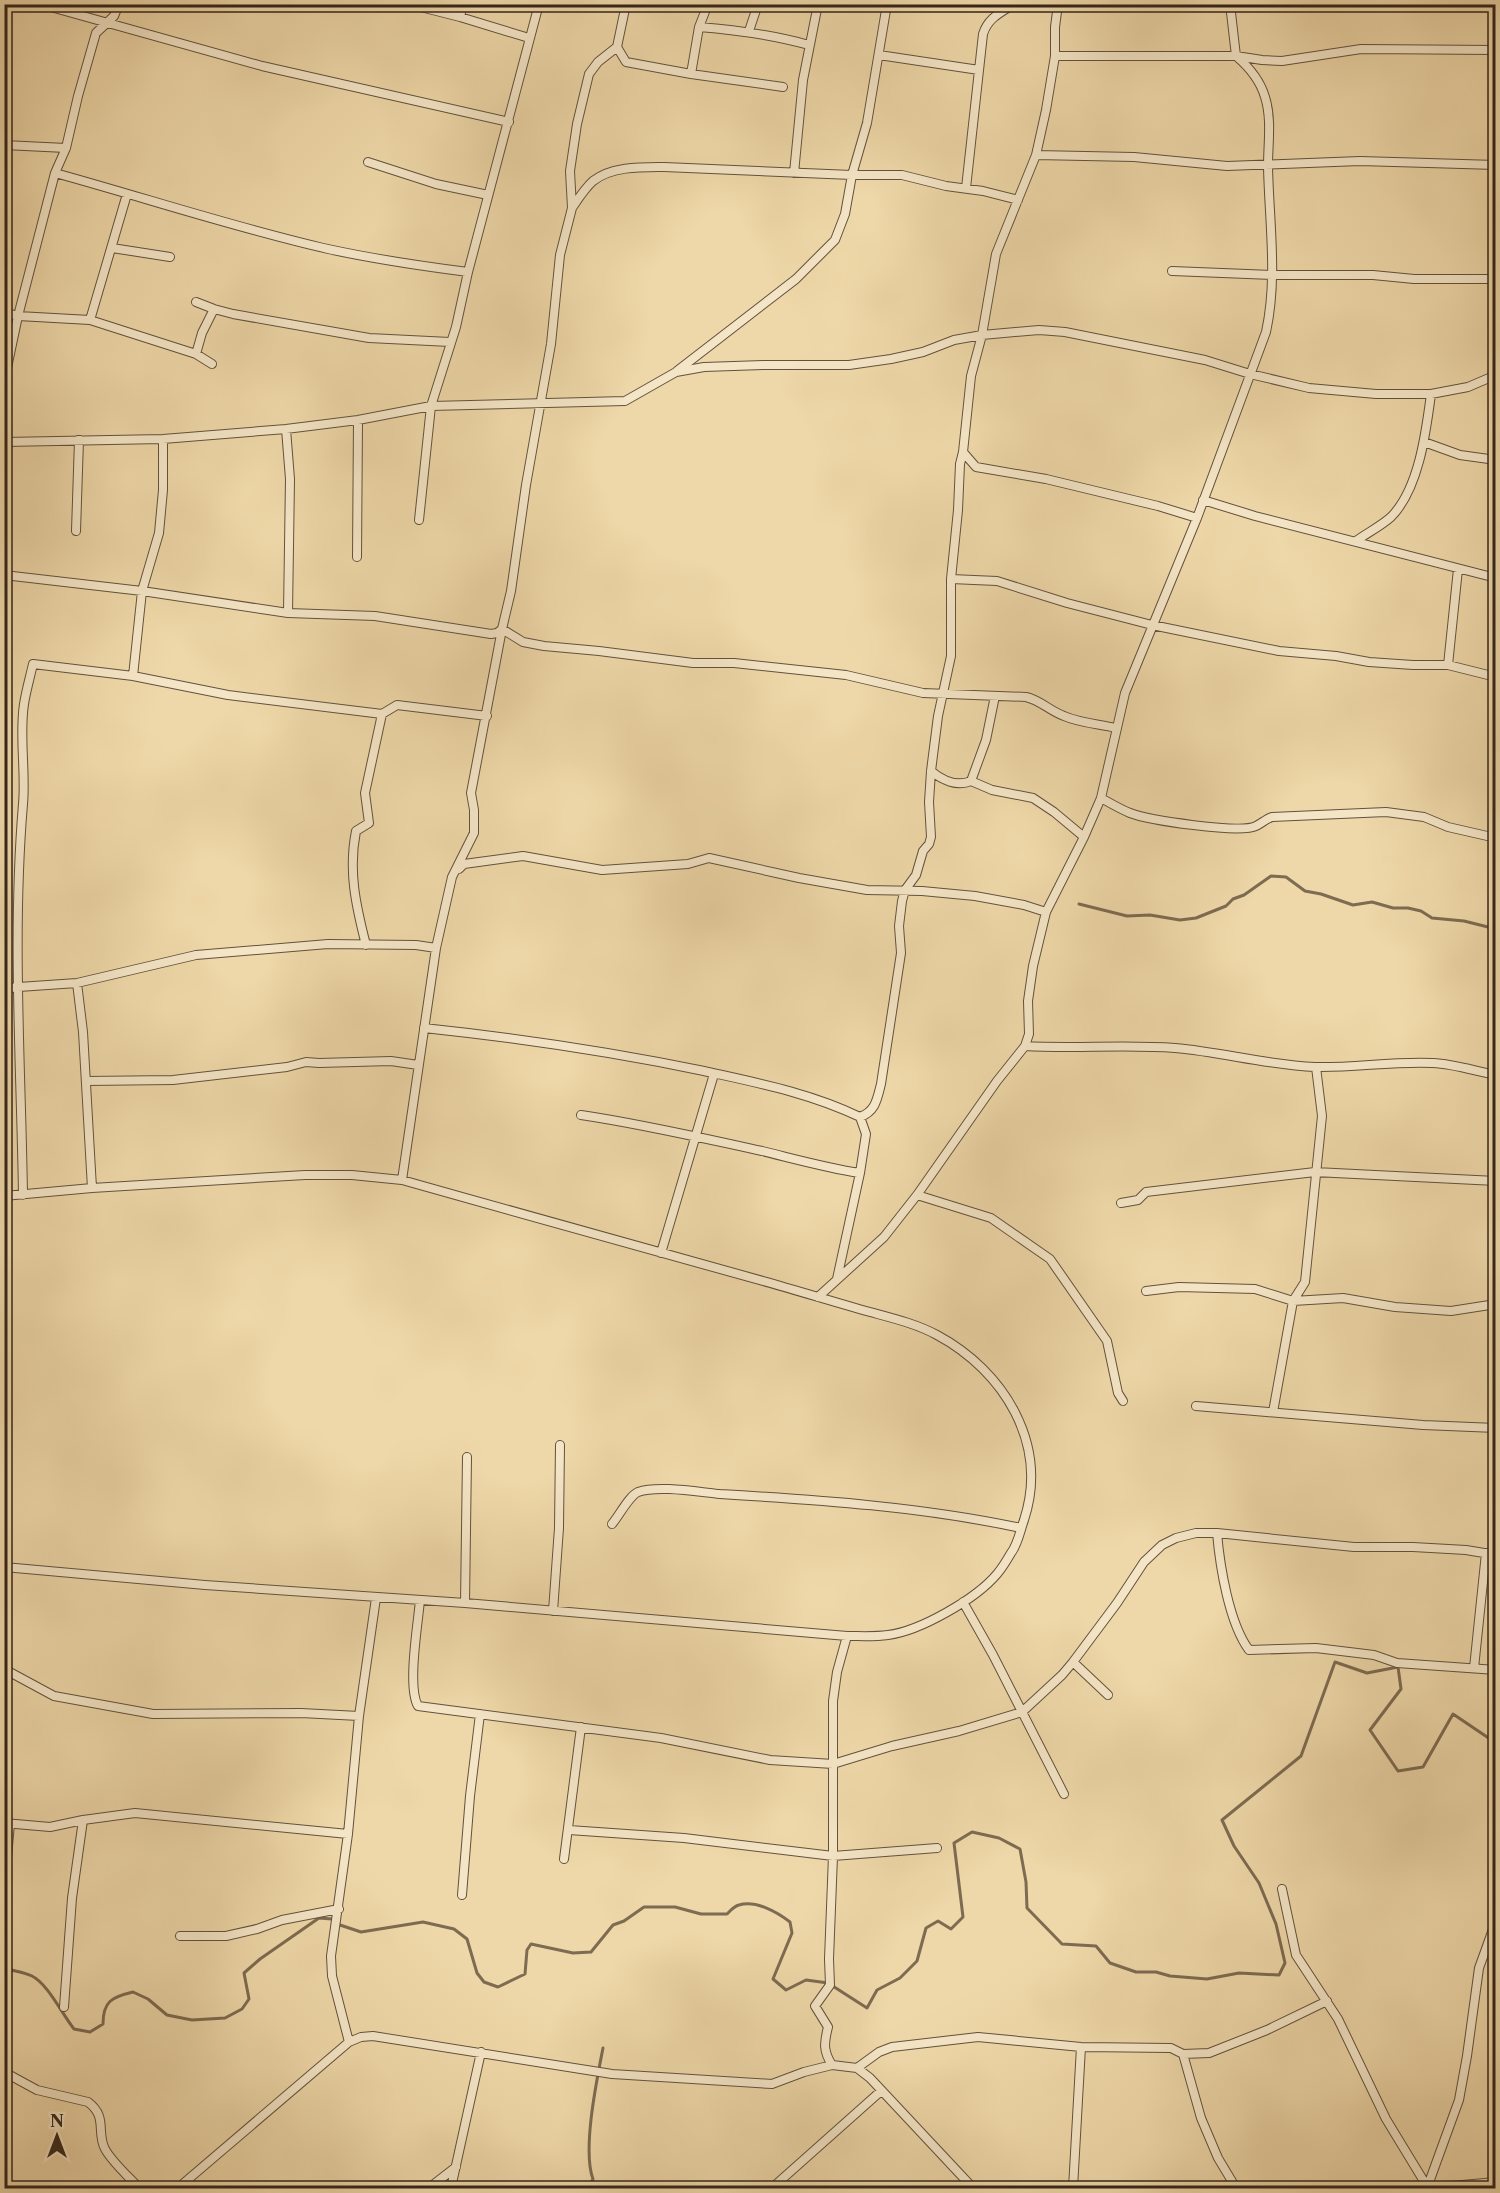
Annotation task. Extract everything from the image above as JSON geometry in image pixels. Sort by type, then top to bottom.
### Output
[{"type":"street","points":[[40,4],[262,66],[509,122]]},
{"type":"street","points":[[4,382],[18,316],[55,173],[66,148],[96,33],[114,16],[119,4]]},
{"type":"street","points":[[409,4],[529,38]]},
{"type":"street","points":[[460,17],[463,4]]},
{"type":"street","points":[[419,520],[431,406],[456,327],[468,272],[539,4]]},
{"type":"street","points":[[402,1180],[436,948],[452,876],[474,833],[471,793],[511,591],[526,485],[551,344],[560,255],[572,208],[571,163],[577,124],[590,75],[598,62],[617,47],[626,4]]},
{"type":"street","points":[[691,74],[699,27],[708,4]]},
{"type":"street","points":[[749,31],[758,4]]},
{"type":"street","points":[[794,173],[803,80],[818,4]]},
{"type":"street","points":[[4,442],[163,439],[286,429],[358,420],[431,406],[541,405],[625,401],[676,372],[796,279],[835,240],[847,203],[852,175],[867,123],[887,4]]},
{"type":"street","points":[[966,188],[986,26],[998,14],[1014,4]]},
{"type":"street","points":[[424,1028],[651,1060],[790,1091],[829,1102],[861,1117],[869,1114],[875,1105],[881,1084],[901,953],[899,926],[905,890],[916,875],[923,851],[931,837],[929,802],[931,771],[938,716],[950,670],[951,579],[960,464],[971,376],[982,335],[996,254],[1036,155],[1055,56],[1058,4]]},
{"type":"street","points":[[818,1297],[884,1237],[1025,1046],[1029,1034],[1028,1001],[1033,966],[1046,912],[1101,798],[1125,693],[1197,518],[1266,332],[1272,305],[1273,275],[1268,165],[1269,121],[1265,96],[1248,66],[1236,56],[1230,4]]},
{"type":"street","points":[[699,27],[749,31],[809,45]]},
{"type":"street","points":[[617,47],[626,62],[783,87]]},
{"type":"street","points":[[1055,56],[1236,56],[1282,61],[1361,49],[1496,50]]},
{"type":"street","points":[[879,55],[980,70]]},
{"type":"street","points":[[4,145],[66,148]]},
{"type":"street","points":[[1036,155],[1134,157],[1227,166],[1360,161],[1496,165]]},
{"type":"street","points":[[368,162],[436,184],[488,195]]},
{"type":"street","points":[[572,208],[594,180],[612,172],[635,167],[902,175],[1018,200]]},
{"type":"street","points":[[55,173],[256,231],[329,249],[406,264],[468,272]]},
{"type":"street","points":[[90,320],[127,194]]},
{"type":"street","points":[[111,248],[170,257]]},
{"type":"street","points":[[1172,271],[1273,275],[1336,274],[1414,279],[1496,279]]},
{"type":"street","points":[[196,302],[214,309],[369,338],[450,342]]},
{"type":"street","points":[[196,354],[202,333],[214,309]]},
{"type":"street","points":[[4,312],[18,316],[90,320],[196,354],[212,364]]},
{"type":"street","points":[[676,372],[704,367],[849,365],[923,352],[954,340],[1039,330],[1065,332],[1205,360],[1250,374],[1309,388],[1376,394],[1431,394],[1468,387],[1496,375]]},
{"type":"street","points":[[1356,541],[1391,517],[1404,498],[1415,475],[1424,442],[1431,394]]},
{"type":"street","points":[[357,557],[358,420]]},
{"type":"street","points":[[286,429],[290,479],[288,613]]},
{"type":"street","points":[[133,676],[142,591],[159,533],[163,490],[163,439]]},
{"type":"street","points":[[76,531],[79,440]]},
{"type":"street","points":[[1424,442],[1460,455],[1496,460]]},
{"type":"street","points":[[963,452],[976,467],[1046,479],[1158,506],[1197,518]]},
{"type":"street","points":[[1203,500],[1255,516],[1496,578]]},
{"type":"street","points":[[1448,665],[1458,569]]},
{"type":"street","points":[[4,575],[142,591],[288,613],[375,616],[491,634],[502,629]]},
{"type":"street","points":[[951,579],[997,581],[1067,603],[1152,625],[1280,651],[1336,656],[1369,662],[1448,665],[1496,677]]},
{"type":"street","points":[[502,629],[524,642],[544,646],[693,663],[734,663],[846,675],[923,693],[1026,697],[1036,699],[1049,710],[1066,717],[1116,728]]},
{"type":"street","points":[[23,1195],[20,1050],[16,987],[23,802],[22,736],[24,703],[33,664],[133,676],[228,695],[382,714],[397,705],[487,716]]},
{"type":"street","points":[[971,781],[986,740],[995,696]]},
{"type":"street","points":[[366,945],[354,897],[352,851],[356,831],[369,823],[365,793],[382,714]]},
{"type":"street","points":[[931,771],[955,783],[964,784],[971,781],[992,790],[1033,798],[1084,837]]},
{"type":"street","points":[[1101,798],[1129,813],[1153,820],[1178,823],[1245,828],[1256,826],[1272,817],[1386,812],[1424,817],[1448,827],[1496,838]]},
{"type":"street","points":[[452,876],[464,864],[523,856],[602,870],[688,864],[709,858],[867,890],[905,890],[975,896],[1024,905],[1046,912]]},
{"type":"street","points":[[4,988],[77,982],[196,955],[328,944],[416,945],[436,948]]},
{"type":"street","points":[[77,982],[83,1032],[92,1188]]},
{"type":"street","points":[[1025,1046],[1166,1047],[1210,1051],[1262,1062],[1316,1067],[1435,1063],[1496,1075]]},
{"type":"street","points":[[86,1081],[173,1080],[287,1067],[306,1062],[391,1061],[418,1065]]},
{"type":"street","points":[[1273,1412],[1293,1300],[1305,1282],[1322,1116],[1316,1067]]},
{"type":"street","points":[[661,1252],[714,1074]]},
{"type":"street","points":[[582,1115],[617,1120],[819,1166],[860,1173]]},
{"type":"street","points":[[837,1279],[866,1134],[861,1117]]},
{"type":"street","points":[[1121,1203],[1138,1200],[1146,1192],[1316,1172],[1496,1181]]},
{"type":"street","points":[[4,1196],[92,1188],[352,1174],[402,1180],[661,1252],[891,1318],[936,1335],[965,1354],[1006,1395],[1029,1444],[1031,1484],[1029,1506],[1014,1549],[996,1575],[963,1602],[917,1627],[889,1635],[847,1636],[4,1567]]},
{"type":"street","points":[[917,1195],[991,1218],[1050,1259],[1107,1341],[1118,1393],[1123,1401]]},
{"type":"street","points":[[1146,1292],[1179,1287],[1255,1290],[1293,1300],[1343,1298],[1395,1307],[1451,1311],[1496,1304]]},
{"type":"street","points":[[1196,1406],[1423,1425],[1496,1428]]},
{"type":"street","points":[[553,1611],[560,1528],[560,1445]]},
{"type":"street","points":[[465,1603],[467,1457]]},
{"type":"street","points":[[612,1524],[634,1494],[640,1491],[663,1490],[756,1496],[944,1514],[1021,1528]]},
{"type":"street","points":[[420,1600],[413,1674],[413,1698],[418,1706],[661,1738],[770,1760],[833,1764],[1023,1712],[1062,1675],[1117,1603],[1144,1562],[1162,1545],[1176,1538],[1196,1533],[1217,1533],[1354,1547],[1413,1547],[1496,1555]]},
{"type":"street","points":[[1217,1533],[1221,1572],[1242,1641],[1249,1650],[1316,1648],[1374,1655],[1397,1663],[1496,1670]]},
{"type":"street","points":[[1474,1668],[1486,1553]]},
{"type":"street","points":[[349,2042],[332,1976],[333,1941],[348,1834],[359,1716],[376,1598]]},
{"type":"street","points":[[963,1602],[1023,1712],[1064,1794]]},
{"type":"street","points":[[832,2065],[823,2046],[828,2027],[815,2006],[830,1985],[833,1701],[837,1672],[847,1636]]},
{"type":"street","points":[[1072,1662],[1108,1695]]},
{"type":"street","points":[[4,1669],[54,1696],[153,1713],[301,1713],[359,1716]]},
{"type":"street","points":[[462,1895],[480,1713]]},
{"type":"street","points":[[564,1859],[582,1726]]},
{"type":"street","points":[[4,1889],[7,1824],[50,1827],[135,1813],[348,1834]]},
{"type":"street","points":[[64,2007],[72,1898],[83,1820]]},
{"type":"street","points":[[569,1830],[684,1838],[833,1856],[937,1848]]},
{"type":"street","points":[[1282,1889],[1296,1955],[1338,2019],[1386,2119],[1428,2188]]},
{"type":"street","points":[[180,1936],[226,1936],[282,1920],[338,1912]]},
{"type":"street","points":[[1428,2188],[1459,2100],[1479,1968],[1496,1921]]},
{"type":"street","points":[[857,2068],[879,2052],[892,2047],[978,2037],[1081,2047],[1162,2048],[1183,2054],[1209,2053],[1267,2030],[1327,2001]]},
{"type":"street","points":[[178,2188],[349,2042],[361,2037],[373,2036],[482,2052],[598,2073],[772,2084],[832,2065],[857,2068],[973,2188]]},
{"type":"street","points":[[1072,2188],[1081,2047]]},
{"type":"street","points":[[451,2188],[482,2052]]},
{"type":"street","points":[[1183,2054],[1201,2118],[1218,2158],[1236,2188]]},
{"type":"street","points":[[4,2072],[37,2090],[88,2102],[94,2107],[98,2114],[105,2149],[139,2188]]},
{"type":"street","points":[[772,2188],[881,2091]]},
{"type":"street","points":[[429,2188],[456,2167]]},
{"type":"street","points":[[1428,2188],[1496,2182]]},
{"type":"waterway","points":[[1079,904],[1127,916],[1150,915],[1180,920],[1196,918],[1226,906],[1233,899],[1244,895],[1271,876],[1286,877],[1305,891],[1353,905],[1372,902],[1393,908],[1408,908],[1421,911],[1432,918],[1464,921],[1496,929]]},
{"type":"waterway","points":[[4,1968],[38,1980],[74,2029],[90,2032],[103,2024],[103,2016],[110,2001],[133,1992],[148,1999],[167,2015],[192,2020],[225,2018],[242,2009],[249,1999],[244,1973],[260,1959],[319,1918],[332,1919],[340,1925],[361,1932],[423,1922],[454,1929],[467,1939],[477,1973],[484,1982],[498,1987],[525,1974],[527,1950],[531,1944],[573,1953],[591,1952],[613,1925],[624,1921],[644,1907],[675,1907],[701,1914],[727,1914],[737,1906],[752,1904],[773,1911],[790,1922],[792,1933],[773,1979],[786,1990],[806,1980],[828,1983],[867,2008],[877,1990],[900,1978],[917,1961],[926,1928],[938,1921],[951,1929],[963,1917],[954,1843],[972,1832],[999,1838],[1020,1849],[1026,1882],[1027,1908],[1062,1944],[1096,1946],[1110,1963],[1136,1972],[1156,1972],[1170,1976],[1207,1979],[1239,1973],[1279,1975],[1285,1963],[1276,1924],[1259,1883],[1234,1846],[1222,1820],[1301,1756],[1335,1662],[1367,1673],[1398,1667],[1401,1689],[1370,1730],[1398,1771],[1423,1767],[1453,1714],[1496,1743]]},
{"type":"waterway","points":[[588,2188],[593,2179],[589,2151],[590,2133],[603,2048]]}]
